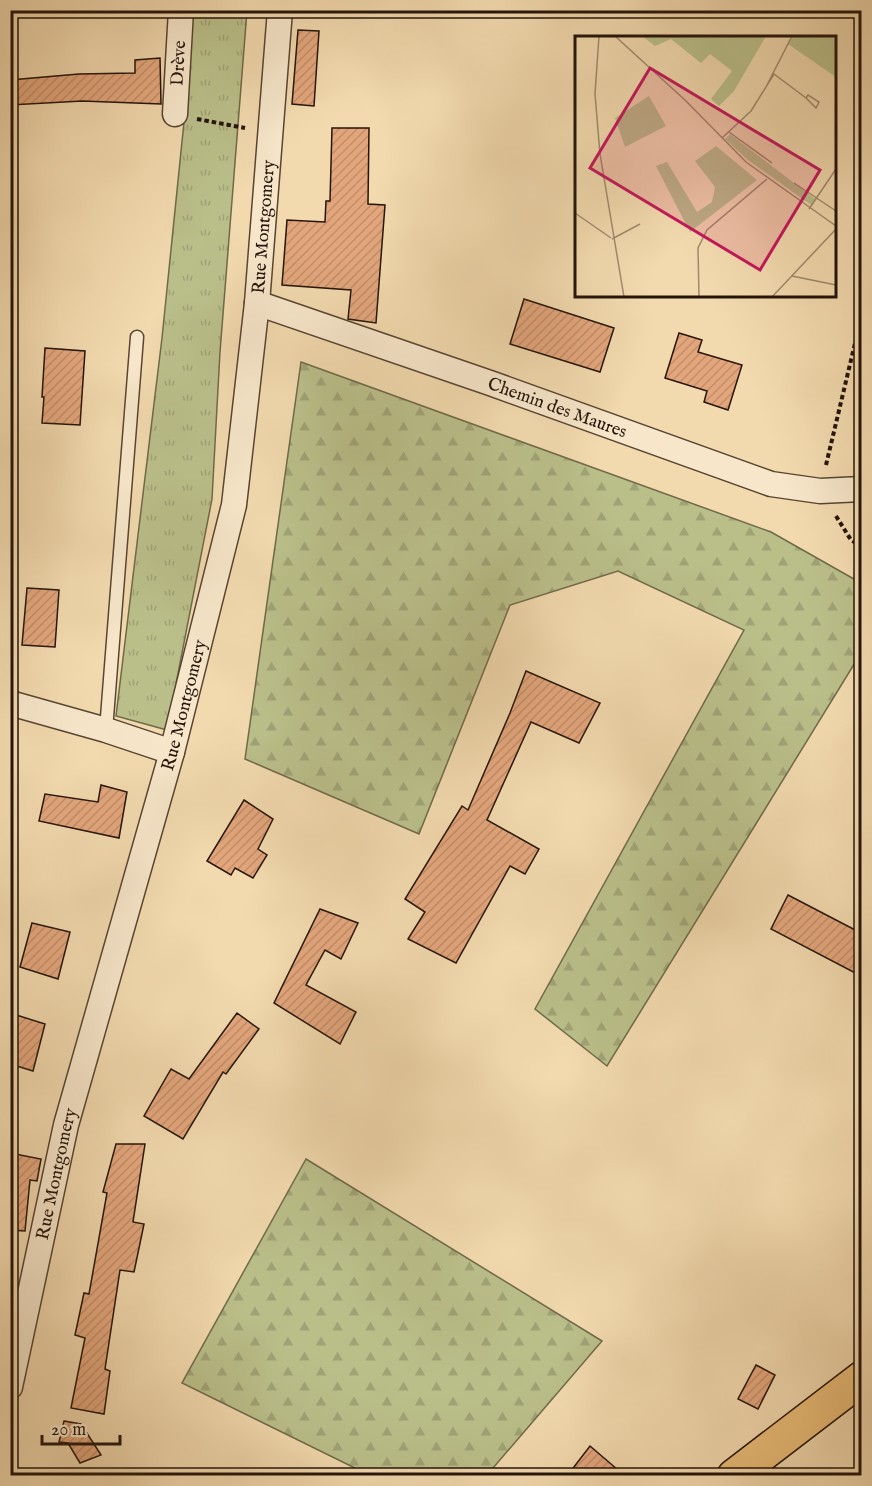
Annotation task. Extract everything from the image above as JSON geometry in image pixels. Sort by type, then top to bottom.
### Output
[{"type":"main road","points":[[734,1476],[861,1378]]},
{"type":"street","name":"Drève","points":[[175,114],[181,10]]},
{"type":"street","name":"Rue Montgomery","points":[[10,1387],[66,1125],[172,752],[234,505],[257,303],[280,10]]},
{"type":"street","name":"Chemin des Maures","points":[[257,303],[490,383],[771,484],[820,491],[861,489]]},
{"type":"street","points":[[10,704],[106,730],[172,752]]},
{"type":"lane","points":[[106,730],[137,337]]},
{"type":"path","points":[[175,114],[270,133]]},
{"type":"path","points":[[861,314],[820,491],[851,540],[861,547]]},
{"type":"green space","points":[[193,11],[247,11],[220,352],[212,499],[167,730],[116,716],[162,338]]},
{"type":"green space","points":[[301,362],[771,532],[861,583],[861,653],[607,1066],[535,1009],[744,630],[618,571],[510,605],[419,834],[245,759]]},
{"type":"green space","points":[[306,1159],[602,1341],[487,1475],[369,1475],[182,1383]]},
{"type":"building","points":[[298,30],[319,31],[314,106],[292,104]]},
{"type":"building","points":[[160,58],[161,104],[82,101],[10,105],[10,80],[79,74],[135,73],[135,60]]},
{"type":"building","points":[[332,128],[369,128],[368,204],[385,205],[376,323],[348,319],[351,290],[282,285],[287,220],[325,222],[326,201],[330,201]]},
{"type":"building","points":[[524,299],[614,328],[600,372],[510,344]]},
{"type":"building","points":[[679,333],[702,340],[698,352],[742,365],[728,410],[704,402],[707,391],[665,378]]},
{"type":"building","points":[[45,348],[85,351],[80,425],[42,423]]},
{"type":"building","points":[[27,588],[59,590],[55,647],[22,645]]},
{"type":"building","points":[[526,671],[600,703],[579,743],[531,722],[487,820],[539,849],[525,874],[510,866],[456,963],[408,939],[425,912],[405,899],[462,806],[468,810]]},
{"type":"building","points":[[101,785],[127,792],[119,838],[39,821],[45,794],[98,802]]},
{"type":"building","points":[[244,800],[273,819],[258,849],[267,855],[253,878],[235,868],[231,875],[207,861]]},
{"type":"building","points":[[788,895],[861,933],[861,976],[771,929]]},
{"type":"building","points":[[320,909],[358,923],[341,959],[325,950],[306,985],[356,1012],[340,1044],[274,1003]]},
{"type":"building","points":[[32,923],[70,932],[58,979],[20,967]]},
{"type":"building","points":[[10,1013],[45,1024],[33,1071],[10,1064]]},
{"type":"building","points":[[237,1013],[259,1029],[226,1074],[223,1072],[183,1139],[144,1116],[171,1069],[189,1079]]},
{"type":"building","points":[[116,1144],[145,1144],[133,1222],[144,1224],[134,1272],[120,1270],[105,1369],[110,1371],[104,1414],[71,1408],[85,1338],[75,1335],[84,1293],[89,1294],[107,1193],[103,1192]]},
{"type":"building","points":[[10,1153],[41,1159],[37,1181],[30,1180],[25,1231],[10,1230]]},
{"type":"building","points":[[756,1365],[775,1375],[758,1409],[738,1399]]},
{"type":"building","points":[[64,1421],[81,1424],[101,1455],[80,1463],[68,1443],[59,1442]]},
{"type":"building","points":[[590,1446],[625,1476],[567,1476]]}]
